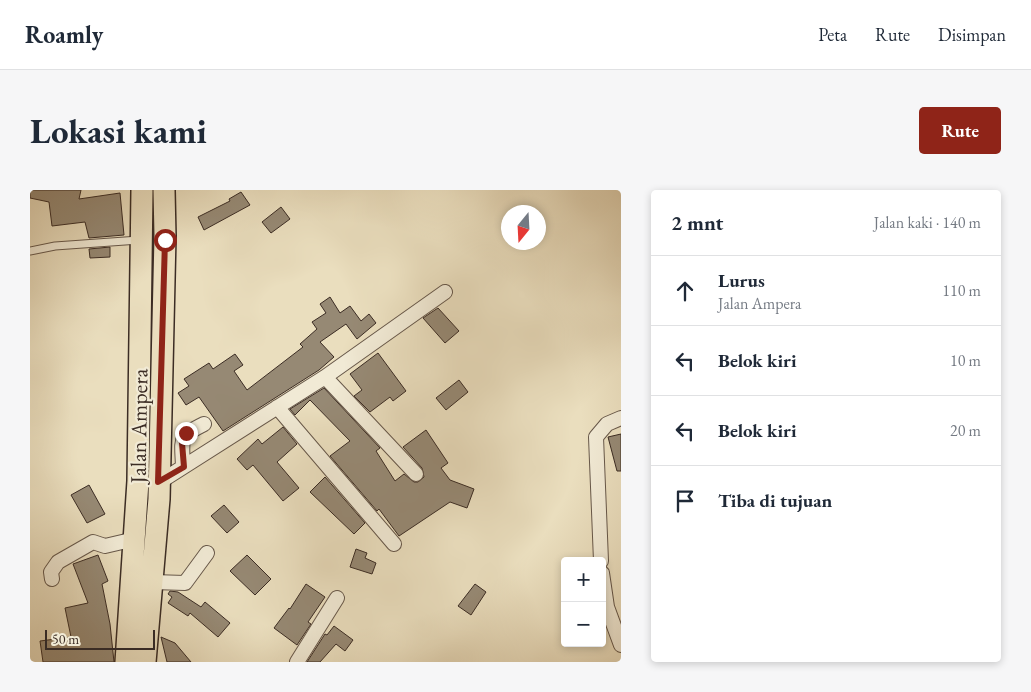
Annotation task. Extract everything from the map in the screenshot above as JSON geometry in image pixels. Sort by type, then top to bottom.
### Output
[{"type":"main road","name":"Jalan Ampera","points":[[142,190],[135,539],[146,662]]},
{"type":"main road","name":"Jalan Ampera","points":[[126,662],[140,610],[153,582],[158,482],[165,236],[164,190]]},
{"type":"street","points":[[158,482],[325,378],[445,292]]},
{"type":"street","points":[[325,378],[416,474]]},
{"type":"street","points":[[277,407],[394,544]]},
{"type":"street","points":[[600,557],[596,437],[607,424],[621,418]]},
{"type":"street","points":[[184,467],[183,437],[186,433],[204,424]]},
{"type":"street","points":[[52,579],[51,572],[58,562],[93,542],[105,546],[135,539]]},
{"type":"street","points":[[153,582],[185,583],[207,553]]},
{"type":"street","points":[[297,662],[337,598]]},
{"type":"street","points":[[606,600],[621,645]]},
{"type":"lane","points":[[30,251],[55,246],[142,240]]},
{"type":"building","points":[[30,190],[81,190],[79,199],[120,193],[124,235],[89,238],[85,222],[52,226],[49,202],[30,198]]},
{"type":"building","points":[[241,192],[250,205],[204,230],[198,217],[230,201],[229,199]]},
{"type":"building","points":[[281,207],[290,219],[271,233],[262,222]]},
{"type":"building","points":[[110,247],[110,257],[90,258],[89,249]]},
{"type":"building","points":[[330,297],[340,313],[350,306],[361,321],[369,314],[376,323],[357,339],[346,324],[320,342],[334,357],[319,370],[223,431],[199,397],[186,405],[178,393],[189,386],[184,379],[209,363],[213,369],[235,354],[243,365],[234,371],[247,390],[303,347],[300,344],[317,329],[312,322],[326,313],[320,304]]},
{"type":"building","points":[[438,308],[459,331],[445,343],[423,318]]},
{"type":"building","points":[[378,353],[406,391],[393,401],[390,397],[370,412],[354,396],[362,390],[350,374]]},
{"type":"building","points":[[459,380],[468,392],[446,410],[436,398]]},
{"type":"building","points":[[324,388],[380,448],[376,451],[395,481],[404,474],[414,482],[418,482],[424,477],[422,468],[403,447],[426,430],[448,463],[441,468],[450,480],[474,489],[467,508],[450,502],[399,536],[379,509],[377,511],[330,456],[350,441],[310,400],[295,415],[290,409]]},
{"type":"building","points":[[283,427],[297,444],[277,462],[299,488],[283,501],[253,465],[247,470],[237,459],[258,439],[262,444]]},
{"type":"building","points":[[621,434],[621,471],[617,471],[608,437]]},
{"type":"building","points":[[325,477],[365,523],[354,534],[310,492]]},
{"type":"building","points":[[89,485],[105,514],[87,523],[71,495]]},
{"type":"building","points":[[224,505],[239,522],[227,533],[211,516]]},
{"type":"building","points":[[356,549],[367,553],[365,558],[376,563],[372,574],[350,567]]},
{"type":"building","points":[[98,555],[108,581],[102,584],[110,624],[114,662],[43,662],[40,641],[71,637],[65,608],[88,603],[73,564]]},
{"type":"building","points":[[247,555],[271,579],[255,595],[230,571]]},
{"type":"building","points":[[306,584],[325,597],[308,622],[311,624],[297,645],[274,628],[290,609]]},
{"type":"building","points":[[475,584],[486,592],[471,615],[458,606]]},
{"type":"building","points":[[170,591],[178,592],[201,607],[205,602],[230,623],[218,637],[190,613],[188,616],[168,603],[172,597],[168,594]]},
{"type":"building","points":[[334,626],[353,640],[345,651],[336,644],[320,662],[307,662],[325,634],[327,635]]},
{"type":"building","points":[[161,637],[175,643],[191,662],[167,662]]},
{"type":"route","points":[[165,240],[158,482],[184,467],[182,443],[186,433]]}]
